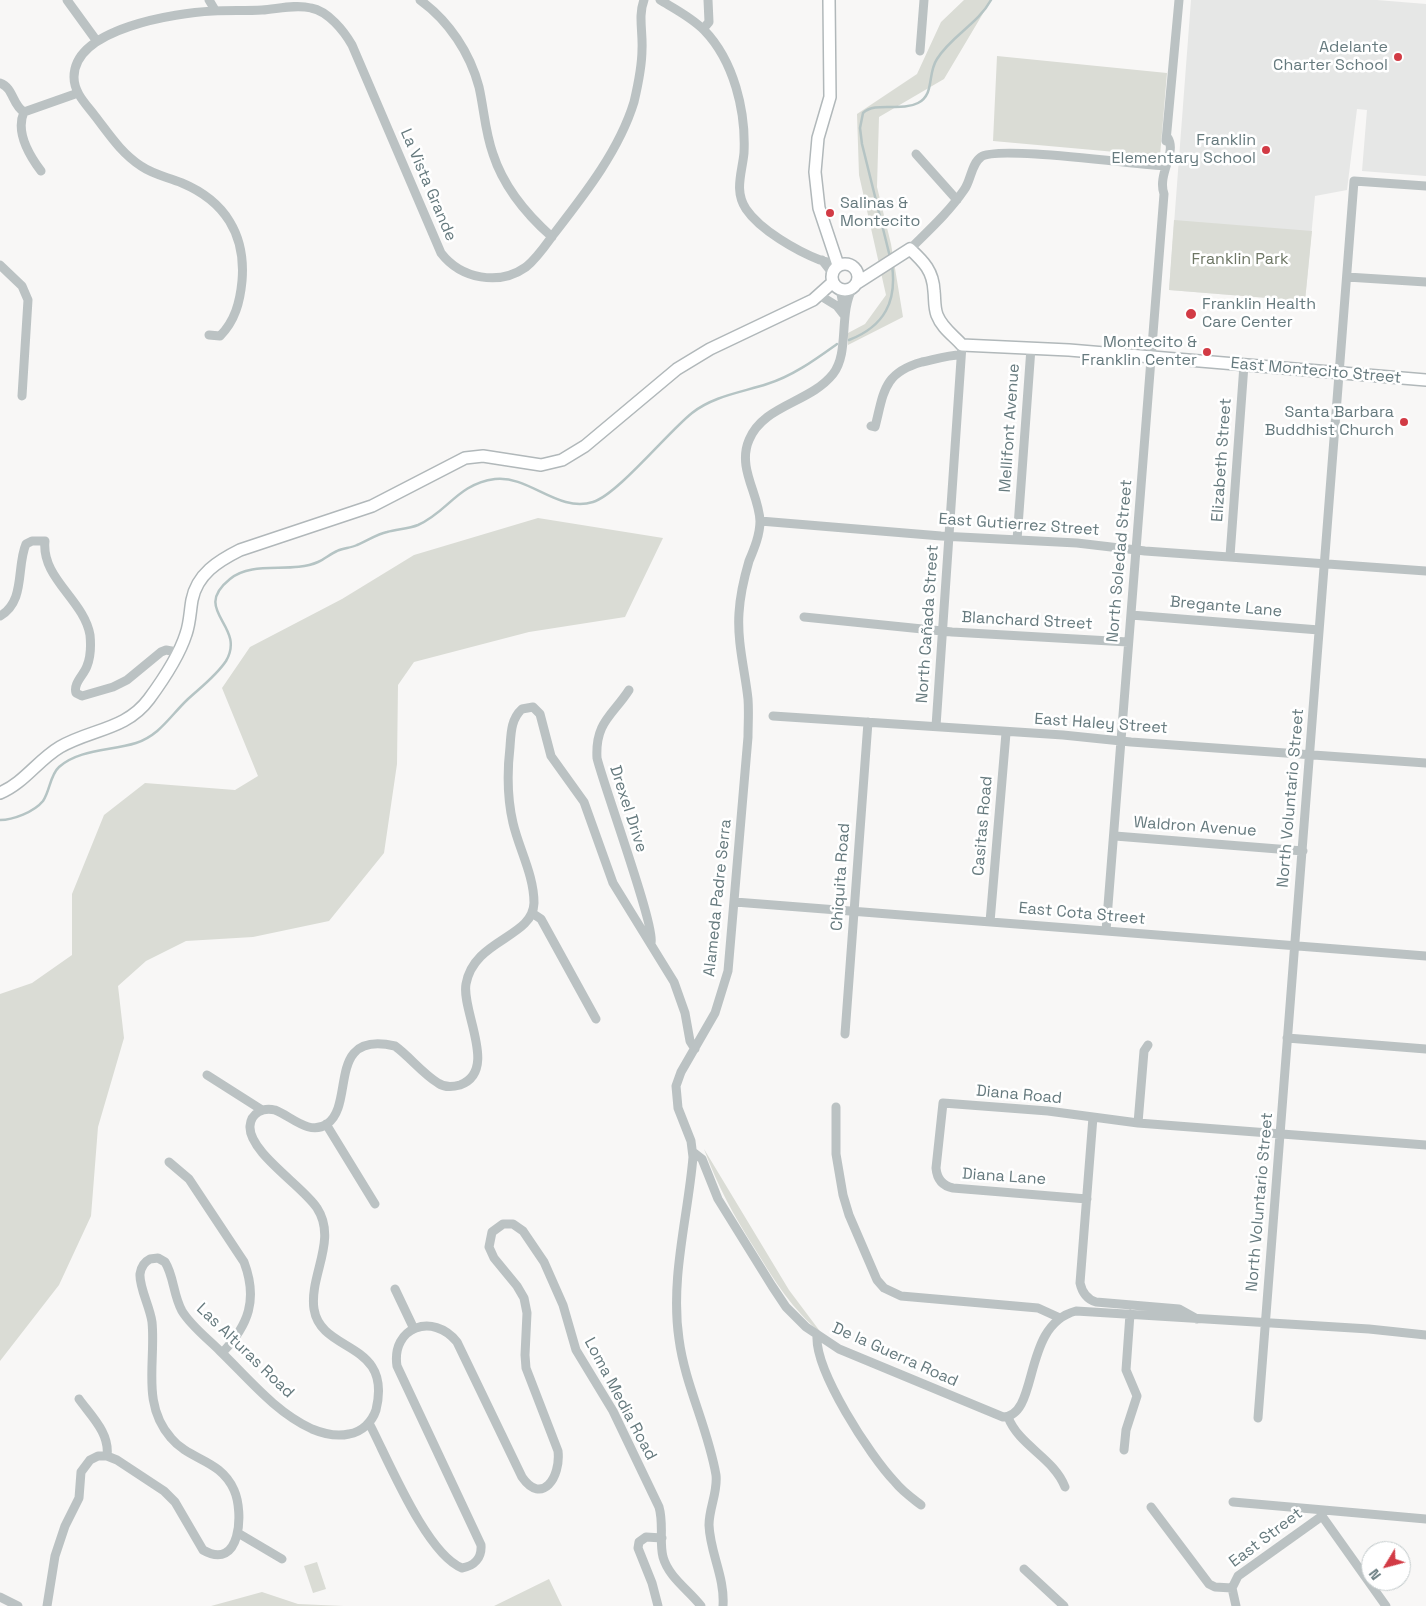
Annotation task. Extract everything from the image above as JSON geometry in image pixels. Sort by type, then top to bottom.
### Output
[{"type":"main road","points":[[829,0],[830,97],[818,138],[815,172],[819,208],[841,275],[848,289],[910,249],[924,262],[930,271],[935,308],[941,324],[962,350]]},
{"type":"main road","points":[[828,233],[835,240],[841,275],[855,285]]},
{"type":"main road","points":[[0,793],[24,777],[60,748],[116,726],[135,714],[162,680],[186,635],[196,586],[207,570],[226,557],[240,550],[372,506],[465,458],[491,457],[532,465],[546,465],[557,462],[585,446],[646,392],[687,362],[819,299],[841,275],[878,268]]},
{"type":"main road","name":"East Montecito Street","points":[[962,350],[1031,348],[1426,380]]},
{"type":"street","points":[[67,0],[96,40],[76,63],[74,81],[78,93],[129,158],[153,173],[179,182],[203,194],[219,207],[231,223],[240,246],[243,261],[240,297],[226,330],[220,336],[209,335]]},
{"type":"street","points":[[209,0],[215,10]]},
{"type":"street","points":[[420,0],[450,30],[469,61],[479,88],[490,146],[505,182],[528,214],[552,237]]},
{"type":"street","name":"La Vista Grande","points":[[96,40],[155,19],[215,10],[313,4],[340,28],[352,45],[432,234],[448,261],[461,270],[476,276],[505,276],[531,263],[552,237],[592,183],[626,123],[636,93],[641,64],[642,10],[644,0]]},
{"type":"street","points":[[660,0],[685,15],[703,29],[726,63],[740,101],[744,140],[739,188],[742,202],[760,225],[820,259],[841,275]]},
{"type":"street","points":[[703,29],[709,22],[708,0]]},
{"type":"street","points":[[920,51],[924,0]]},
{"type":"street","name":"North Soledad Street","points":[[1106,931],[1115,836],[1130,615],[1164,194],[1168,189],[1166,167],[1171,142],[1168,138],[1179,0]]},
{"type":"street","points":[[0,83],[9,89],[18,107],[24,112]]},
{"type":"street","points":[[41,171],[30,156],[21,130],[20,122],[24,112],[78,93]]},
{"type":"street","points":[[910,249],[957,200],[967,186],[977,161],[990,153],[1057,156],[1166,167]]},
{"type":"street","points":[[916,154],[957,200]]},
{"type":"street","name":"North Voluntario Street","points":[[1258,1418],[1266,1323],[1269,1254],[1281,1134],[1354,181],[1426,186]]},
{"type":"street","points":[[820,259],[827,256],[832,250]]},
{"type":"street","points":[[0,266],[17,280],[28,300],[22,396]]},
{"type":"street","name":"Alameda Padre Serra","points":[[723,1606],[722,1584],[709,1526],[717,1485],[716,1475],[682,1356],[676,1316],[682,1235],[692,1152],[678,1108],[676,1086],[681,1072],[719,1005],[728,971],[746,761],[748,701],[740,637],[739,612],[745,576],[760,521],[746,463],[748,441],[755,428],[766,418],[812,392],[833,373],[840,356],[844,313],[841,275]]},
{"type":"street","points":[[1347,277],[1426,282]]},
{"type":"street","name":"Alameda Padre Serra","points":[[844,313],[855,285]]},
{"type":"street","points":[[819,299],[837,306],[844,313]]},
{"type":"street","name":"Mellifont Avenue","points":[[1017,540],[1031,348]]},
{"type":"street","points":[[871,426],[875,427],[884,390],[893,376],[900,370],[962,350]]},
{"type":"street","name":"North Cañada Street","points":[[936,726],[962,350]]},
{"type":"street","name":"Elizabeth Street","points":[[1230,556],[1244,366]]},
{"type":"street","name":"East Gutierrez Street","points":[[760,521],[950,536],[1077,542],[1136,549],[1426,571]]},
{"type":"street","points":[[0,616],[10,608],[15,598],[26,544],[32,541],[45,541],[45,559],[49,568],[77,604],[90,635],[90,656],[87,666],[75,685],[76,693],[82,696],[113,687],[140,671],[161,652],[166,650],[177,652]]},
{"type":"street","name":"Bregante Lane","points":[[1130,615],[1319,630]]},
{"type":"street","name":"Blanchard Street","points":[[804,617],[943,631],[1128,642]]},
{"type":"street","name":"Drexel Drive","points":[[628,690],[603,724],[598,741],[597,758],[635,882],[647,914],[653,938],[651,943]]},
{"type":"street","points":[[395,1289],[414,1329],[406,1335],[398,1348],[397,1366],[479,1540],[480,1554],[474,1564],[462,1568],[454,1564],[428,1534],[406,1498],[369,1423],[374,1416],[378,1400],[379,1391],[376,1373],[358,1351],[324,1328],[315,1315],[314,1300],[324,1235],[322,1217],[312,1201],[283,1175],[255,1142],[251,1133],[250,1123],[255,1114],[262,1110],[275,1110],[305,1126],[317,1127],[326,1124],[337,1108],[349,1061],[356,1052],[368,1046],[386,1044],[395,1046],[443,1086],[457,1086],[469,1080],[478,1060],[466,998],[466,985],[470,969],[477,958],[489,948],[522,927],[532,913],[533,894],[513,822],[507,782],[513,722],[522,709],[529,706],[533,707],[540,714],[551,756],[584,802],[613,883],[651,943],[677,989],[685,1013],[690,1041],[695,1049]]},
{"type":"street","name":"East Haley Street","points":[[773,716],[936,726],[1006,733],[1063,735],[1310,756],[1426,763]]},
{"type":"street","name":"Chiquita Road","points":[[845,1034],[868,722]]},
{"type":"street","name":"Casitas Road","points":[[990,922],[1006,733]]},
{"type":"street","name":"Waldron Avenue","points":[[1115,836],[1303,851]]},
{"type":"street","name":"East Cota Street","points":[[735,902],[1426,956]]},
{"type":"street","points":[[532,913],[541,919],[596,1019]]},
{"type":"street","points":[[1287,1038],[1426,1050]]},
{"type":"street","points":[[1138,1122],[1144,1051],[1148,1045]]},
{"type":"street","points":[[206,1075],[262,1110]]},
{"type":"street","name":"Diana Road","points":[[943,1104],[1048,1111],[1138,1122],[1426,1145]]},
{"type":"street","name":"Diana Lane","points":[[943,1104],[936,1168],[938,1178],[944,1185],[953,1188],[1087,1199]]},
{"type":"street","points":[[836,1107],[836,1154],[840,1181],[849,1215],[874,1275],[884,1288],[901,1296],[1038,1308],[1060,1318]]},
{"type":"street","points":[[1093,1117],[1080,1282],[1083,1293],[1088,1299],[1101,1303],[1179,1310],[1188,1312],[1197,1319]]},
{"type":"street","points":[[326,1124],[375,1204]]},
{"type":"street","name":"De la Guerra Road","points":[[692,1152],[702,1159],[718,1199],[781,1300],[799,1321],[817,1336],[839,1349],[994,1414],[1008,1417]]},
{"type":"street","points":[[169,1162],[189,1179],[244,1262],[249,1274],[251,1291],[249,1314],[222,1353]]},
{"type":"street","name":"Loma Media Road","points":[[414,1329],[432,1326],[451,1335],[457,1342],[526,1483],[538,1488],[551,1483],[558,1471],[558,1451],[526,1368],[526,1302],[517,1286],[494,1258],[488,1242],[492,1232],[503,1224],[513,1224],[523,1231],[552,1277],[563,1305],[576,1350],[585,1369],[605,1398],[658,1507],[662,1521],[662,1552],[666,1566],[702,1606]]},
{"type":"street","name":"Las Alturas Road","points":[[238,1533],[238,1502],[229,1480],[212,1464],[176,1444],[165,1430],[157,1413],[150,1381],[152,1324],[140,1279],[141,1268],[146,1261],[154,1258],[165,1262],[174,1294],[187,1319],[261,1392],[310,1428],[323,1433],[341,1436],[360,1430],[369,1423]]},
{"type":"street","points":[[1065,1487],[1054,1468],[1019,1433],[1008,1417],[1021,1406],[1040,1342],[1052,1325],[1060,1318],[1076,1311],[1369,1329],[1426,1335]]},
{"type":"street","points":[[1124,1450],[1126,1430],[1137,1396],[1126,1370],[1130,1314]]},
{"type":"street","points":[[817,1336],[816,1344],[833,1386],[855,1428],[895,1483],[921,1505]]},
{"type":"street","points":[[79,1399],[106,1436],[108,1445],[107,1456]]},
{"type":"street","points":[[47,1606],[55,1556],[65,1526],[79,1498],[82,1472],[94,1457],[107,1456],[117,1460],[164,1491],[175,1502],[197,1543],[207,1552],[219,1553],[228,1550],[235,1542],[238,1533],[282,1559]]},
{"type":"street","points":[[1232,1502],[1323,1513],[1426,1519]]},
{"type":"street","points":[[1150,1507],[1209,1584],[1214,1587],[1232,1588],[1236,1606]]},
{"type":"street","points":[[1323,1513],[1386,1606]]},
{"type":"street","name":"East Street","points":[[1232,1588],[1235,1580],[1241,1573],[1323,1513]]},
{"type":"street","points":[[658,1606],[652,1583],[638,1548],[639,1542],[646,1537],[662,1538]]},
{"type":"street","points":[[1024,1569],[1064,1606]]},
{"type":"street","points":[[0,1597],[18,1606]]},
{"type":"shaded area","name":"Franklin Elementary School","points":[[1191,0],[1377,0],[1426,4],[1426,176],[1362,171],[1367,110],[1357,109],[1347,190],[1315,196],[1305,301],[1169,290]]},
{"type":"green space","points":[[964,0],[991,0],[944,79],[879,117],[877,187],[891,244],[903,317],[848,345],[848,333],[865,324],[886,295],[859,175],[857,114],[917,74],[941,22]]},
{"type":"green space","points":[[997,56],[1167,73],[1160,156],[993,141]]},
{"type":"green space","name":"Franklin Park","points":[[1174,220],[1312,231],[1305,301],[1169,290]]},
{"type":"green space","points":[[538,518],[663,538],[625,617],[529,632],[414,662],[398,685],[397,764],[384,853],[329,921],[253,937],[186,941],[146,961],[118,986],[124,1038],[98,1127],[91,1216],[59,1285],[0,1361],[0,994],[32,983],[72,955],[72,894],[104,815],[145,783],[235,790],[258,776],[222,688],[250,647],[342,599],[414,555]]},
{"type":"green space","points":[[704,1149],[789,1290],[822,1334],[801,1315],[770,1273],[727,1201]]},
{"type":"green space","points":[[317,1562],[326,1589],[313,1593],[304,1566]]},
{"type":"green space","points":[[549,1579],[562,1606],[494,1606]]},
{"type":"green space","points":[[262,1592],[298,1604],[344,1606],[211,1606]]},
{"type":"waterway","points":[[890,257],[862,144],[860,128],[863,113],[868,109],[874,108],[911,106],[923,99],[929,89],[932,71],[937,59],[950,43],[979,16],[991,0]]},
{"type":"waterway","points":[[849,340],[872,327],[886,311],[892,290],[892,265]]},
{"type":"waterway","points":[[0,820],[23,815],[39,805],[45,797],[56,770],[67,761],[86,754],[136,743],[152,735],[213,676],[226,661],[231,648],[230,638],[217,610],[215,600],[219,590],[239,573],[261,568],[296,567],[318,562],[337,551],[355,546],[380,534],[418,525],[437,513],[471,486],[495,479],[508,479],[520,482],[556,499],[568,502],[580,504],[593,502],[603,497],[629,476],[682,422],[700,407],[719,398],[777,381],[804,367],[837,344]]},
{"type":"place","name":"Adelante Charter School","points":[[1398,57]]},
{"type":"place","name":"Franklin Elementary School","points":[[1266,150]]},
{"type":"place","name":"Salinas & Montecito","points":[[830,213]]},
{"type":"place","name":"Franklin Health Care Center","points":[[1191,314]]},
{"type":"place","name":"Montecito & Franklin Center","points":[[1207,352]]},
{"type":"place","name":"Santa Barbara Buddhist Church","points":[[1404,422]]}]
